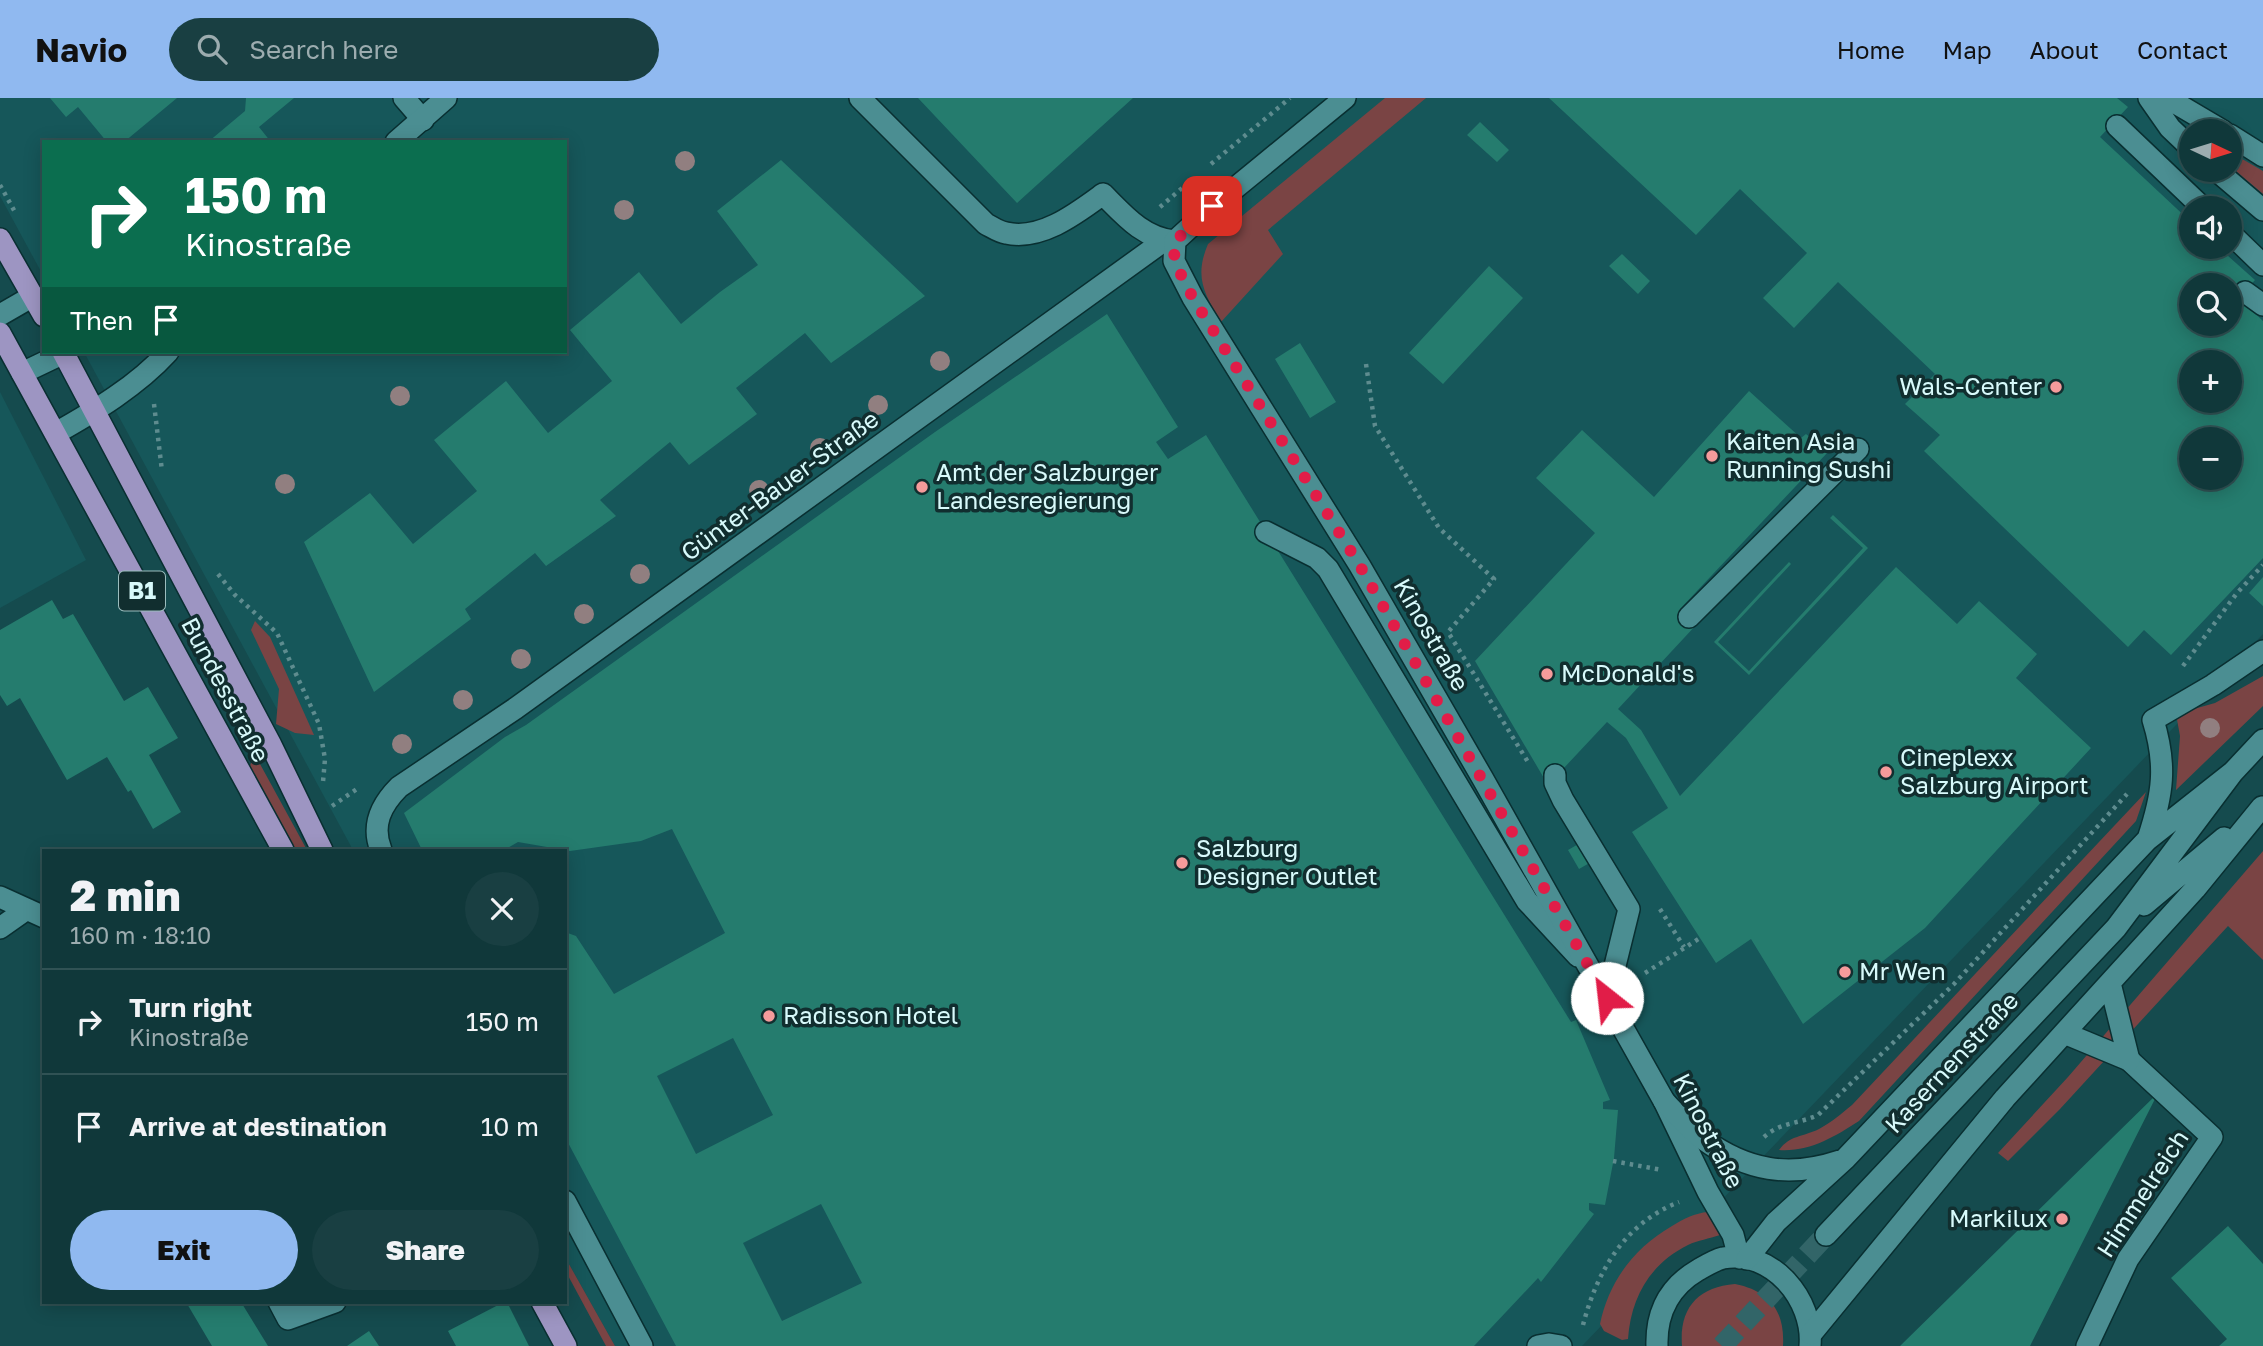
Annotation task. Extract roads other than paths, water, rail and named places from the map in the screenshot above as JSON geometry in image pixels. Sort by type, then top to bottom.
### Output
[{"type":"main road","points":[[404,98],[423,120]]},
{"type":"main road","points":[[398,140],[446,98]]},
{"type":"main road","points":[[860,98],[986,224],[1006,233],[1031,234],[1074,215],[1104,194],[1136,227],[1170,241],[1345,98]]},
{"type":"main road","points":[[2148,98],[2179,137]]},
{"type":"main road","points":[[2167,98],[2203,119]]},
{"type":"main road","points":[[2117,126],[2190,196]]},
{"type":"main road","points":[[2242,143],[2263,156]]},
{"type":"main road","points":[[2230,182],[2263,210]]},
{"type":"main road","points":[[0,239],[42,312]]},
{"type":"main road","name":"Günter-Bauer-Straße","points":[[381,849],[377,839],[378,816],[386,801],[399,787],[516,708],[1170,241]]},
{"type":"main road","name":"Kinostraße","points":[[1170,241],[1174,261],[1193,298],[1360,566],[1607,998],[1664,1101],[1743,1259]]},
{"type":"main road","points":[[2242,245],[2263,265]]},
{"type":"main road","points":[[2245,292],[2263,305]]},
{"type":"main road","points":[[0,315],[33,296]]},
{"type":"main road","name":"Bundesstraße","points":[[0,333],[282,849]]},
{"type":"main road","points":[[22,373],[60,354]]},
{"type":"main road","name":"Bundesstraße","points":[[65,354],[271,745],[322,849]]},
{"type":"main road","points":[[56,433],[95,411],[141,377],[166,354]]},
{"type":"main road","points":[[1689,617],[1858,449]]},
{"type":"main road","points":[[1266,532],[1317,558],[1328,569],[1527,901]]},
{"type":"main road","points":[[1280,555],[1310,571],[1317,578],[1497,875],[1527,901],[1589,967]]},
{"type":"main road","points":[[2147,840],[2162,789],[2163,768],[2160,743],[2152,720],[2213,685],[2263,651]]},
{"type":"main road","name":"Kasernenstraße","points":[[1826,1235],[2116,928],[2233,772],[2263,740]]},
{"type":"main road","points":[[1743,1259],[1776,1222],[1845,1159],[2147,840],[2233,772]]},
{"type":"main road","points":[[1555,779],[1629,909],[1607,998]]},
{"type":"main road","points":[[1810,1340],[2005,1098],[2195,889],[2262,806]]},
{"type":"main road","name":"Kasernenstraße","points":[[2116,928],[2262,806]]},
{"type":"main road","points":[[0,897],[36,913]]},
{"type":"main road","points":[[0,928],[36,913]]},
{"type":"main road","points":[[2110,983],[2129,1060]]},
{"type":"main road","points":[[2064,1033],[2129,1060]]},
{"type":"main road","name":"Himmelreich","points":[[2087,1346],[2128,1259],[2213,1137],[2129,1060]]},
{"type":"main road","points":[[1664,1101],[1702,1138],[1746,1161],[1774,1170],[1809,1170],[1845,1159]]},
{"type":"main road","points":[[567,1205],[642,1346]]},
{"type":"main road","points":[[1657,1346],[1657,1328],[1662,1308],[1672,1290],[1687,1276],[1723,1258],[1743,1259],[1764,1266],[1783,1278],[1797,1294],[1807,1313],[1810,1340]]},
{"type":"main road","points":[[280,1304],[288,1319],[329,1304]]},
{"type":"main road","points":[[543,1304],[566,1346]]},
{"type":"main road","points":[[1538,1346],[1561,1346]]},
{"type":"tunnel","points":[[1722,1346],[1826,1235]]},
{"type":"place","name":"Wals-Center","points":[[2056,387]]},
{"type":"place","name":"Kaiten Asia Running Sushi","points":[[1712,456]]},
{"type":"place","name":"Amt der Salzburger Landesregierung","points":[[922,487]]},
{"type":"place","name":"McDonald's","points":[[1547,674]]},
{"type":"place","name":"Cineplexx Salzburg Airport","points":[[1886,772]]},
{"type":"place","name":"Salzburg Designer Outlet","points":[[1182,863]]},
{"type":"place","name":"Mr Wen","points":[[1845,972]]},
{"type":"place","name":"Radisson Hotel","points":[[769,1016]]},
{"type":"place","name":"Markilux","points":[[2062,1219]]}]
